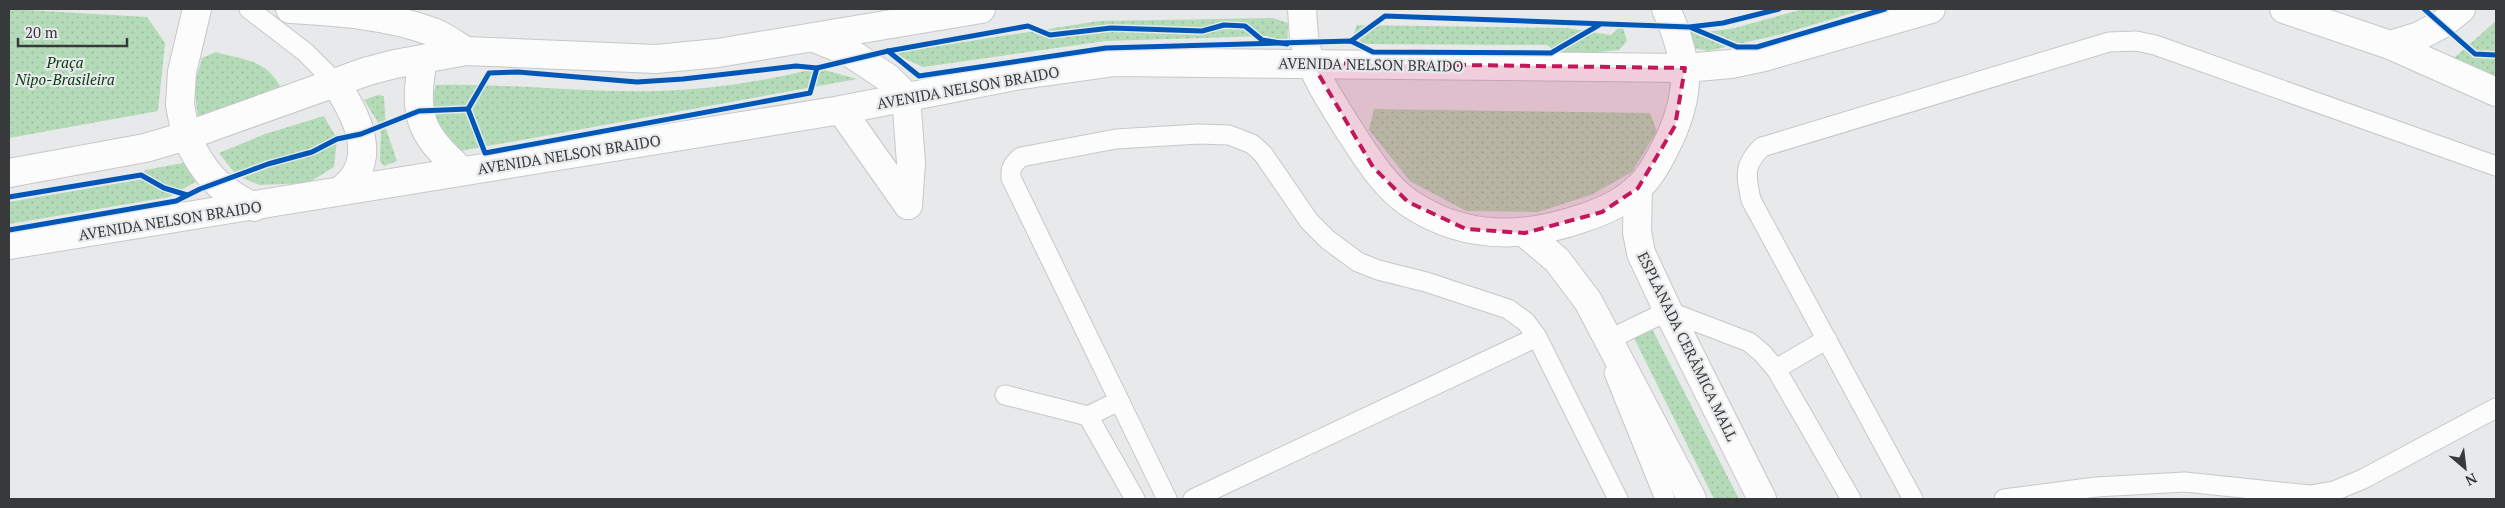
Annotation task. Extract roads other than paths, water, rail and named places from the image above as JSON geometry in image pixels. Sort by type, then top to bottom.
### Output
[{"type":"main road","points":[[197,9],[182,72],[180,105],[186,136],[198,161],[215,183],[230,195],[254,207]]},
{"type":"main road","points":[[290,9],[356,14],[403,22],[435,33],[466,51]]},
{"type":"main road","points":[[9,173],[136,150],[186,136],[335,82],[395,64],[466,51],[656,59],[718,53],[980,9]]},
{"type":"main road","points":[[1302,9],[1305,43],[1312,62],[1340,115],[1372,167],[1408,202],[1466,229],[1490,233],[1525,233],[1562,226],[1602,212],[1638,188],[1660,158],[1675,126],[1683,96],[1685,68],[1666,9]]},
{"type":"main road","name":"AVENIDA NELSON BRAIDO","points":[[9,245],[254,207],[461,170],[841,110],[1015,76],[1115,62],[1312,62],[1685,68],[1731,64],[1764,57],[1931,9]]},
{"type":"main road","points":[[2284,9],[2390,46],[2496,92]]},
{"type":"main road","points":[[2390,46],[2419,36],[2442,24],[2460,9]]},
{"type":"main road","points":[[814,38],[849,52],[888,78],[906,96],[911,164],[908,205],[841,110]]},
{"type":"main road","points":[[424,59],[417,91],[419,110],[425,130],[440,151],[461,170]]},
{"type":"main road","points":[[335,82],[354,112],[361,134],[361,157],[355,176],[341,191]]},
{"type":"main road","name":"ESPLANADA CERÂMICA MALL","points":[[1638,188],[1637,232],[1641,253],[1762,499]]},
{"type":"main road","points":[[1525,233],[1557,260],[1578,286],[1692,499]]},
{"type":"lane","points":[[249,9],[300,48],[335,82]]},
{"type":"lane","points":[[1913,499],[1751,200],[1746,169],[1752,157],[1762,147],[2109,42],[2136,41],[2155,45],[2496,166]]},
{"type":"lane","points":[[1167,499],[1012,178],[1010,169],[1013,163],[1021,157],[1116,139],[1199,134],[1229,135],[1252,144],[1263,154],[1309,221],[1328,240],[1358,262],[1378,270],[1426,282],[1508,309],[1526,322],[1537,337],[1618,499]]},
{"type":"lane","points":[[1665,499],[1642,438],[1619,390],[1603,330],[1668,311],[1749,342],[1776,369],[1851,499]]},
{"type":"lane","points":[[1193,499],[1537,337]]},
{"type":"lane","points":[[1776,369],[1827,340]]},
{"type":"lane","points":[[1005,396],[1088,416],[1119,401]]},
{"type":"lane","points":[[2004,499],[2096,487],[2185,482],[2310,494],[2334,491],[2363,479],[2496,408]]},
{"type":"lane","points":[[1088,416],[1135,499]]},
{"type":"park label","name":"Praça Nipo-Brasileira","points":[[65,70]]}]
